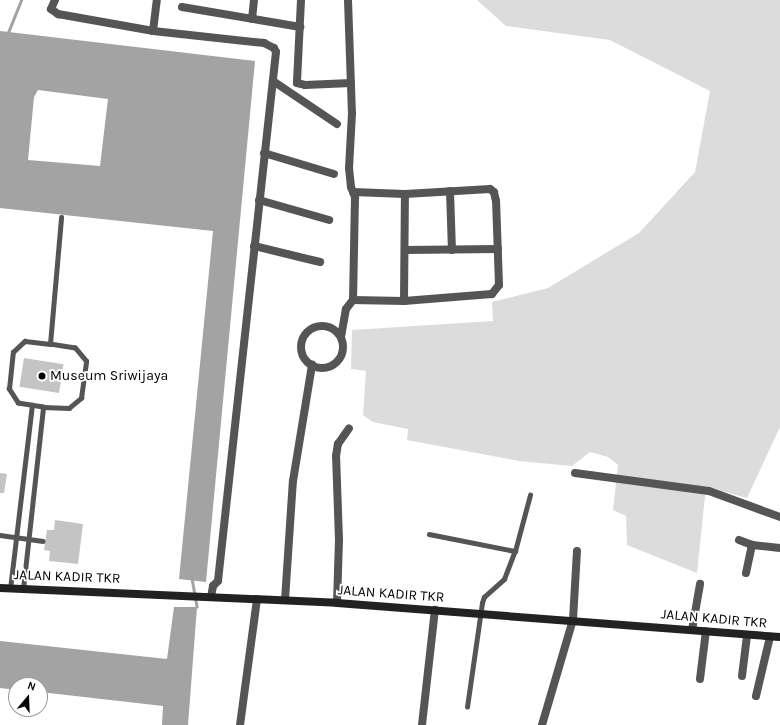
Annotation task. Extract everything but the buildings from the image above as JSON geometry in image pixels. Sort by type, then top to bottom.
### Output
[{"type":"street","points":[[54,0],[51,9],[58,14],[153,31],[269,44],[276,52],[218,581],[213,586],[209,597]]},
{"type":"street","points":[[153,31],[157,0]]},
{"type":"street","points":[[252,19],[254,0]]},
{"type":"street","points":[[301,0],[298,83],[305,85],[351,83]]},
{"type":"street","points":[[341,338],[328,326],[310,330],[303,339],[302,350],[312,365],[323,368],[339,360],[343,349],[341,338],[346,309],[353,300],[355,197],[349,168],[351,83],[348,0]]},
{"type":"street","points":[[182,7],[300,27]]},
{"type":"street","points":[[273,81],[337,124]]},
{"type":"street","points":[[264,153],[334,174]]},
{"type":"street","points":[[353,192],[405,194],[485,188],[494,192],[499,285],[492,294],[404,301],[353,300]]},
{"type":"street","points":[[450,191],[452,250]]},
{"type":"street","points":[[404,301],[405,194]]},
{"type":"street","points":[[259,200],[330,220]]},
{"type":"street","points":[[254,246],[320,262]]},
{"type":"street","points":[[405,250],[498,250]]},
{"type":"street","points":[[285,600],[293,481],[312,365]]},
{"type":"street","points":[[337,602],[339,540],[336,456],[338,444],[349,428]]},
{"type":"street","points":[[575,473],[709,491],[780,517]]},
{"type":"street","points":[[739,540],[752,545],[780,548]]},
{"type":"street","points":[[746,573],[752,545]]},
{"type":"street","points":[[542,725],[573,620],[577,552]]},
{"type":"street","points":[[692,630],[700,584]]},
{"type":"street","name":"JALAN KADIR TKR","points":[[0,588],[160,593],[209,597],[337,602],[780,638]]},
{"type":"street","points":[[240,725],[257,599]]},
{"type":"street","points":[[422,725],[435,610]]},
{"type":"street","points":[[700,679],[706,631]]},
{"type":"street","points":[[742,676],[747,636]]},
{"type":"street","points":[[756,696],[770,637]]},
{"type":"lane","points":[[50,344],[61,217]]},
{"type":"lane","points":[[25,341],[75,348],[86,361],[81,398],[69,408],[32,406],[18,403],[9,389],[13,352],[25,341]]},
{"type":"lane","points":[[10,589],[32,406]]},
{"type":"lane","points":[[23,589],[44,407]]},
{"type":"lane","points":[[467,707],[479,613],[484,597],[504,579],[515,551],[530,495]]},
{"type":"lane","points":[[429,534],[515,551]]},
{"type":"lane","points":[[0,535],[43,541]]},
{"type":"shaded area","points":[[477,0],[780,0],[780,427],[747,498],[706,487],[697,573],[627,545],[626,516],[613,510],[618,465],[608,457],[590,452],[572,466],[519,461],[407,440],[408,429],[373,422],[363,415],[366,371],[351,369],[352,330],[493,321],[492,302],[548,288],[639,233],[695,172],[710,91],[610,40],[506,26]]},
{"type":"shaded area","points":[[0,31],[255,61],[206,582],[179,579],[213,231],[0,208]],"holes":[[[38,90],[108,99],[100,166],[28,160],[34,97]]]},
{"type":"shaded area","points":[[174,607],[197,607],[188,725],[162,725],[163,706],[48,693],[48,677],[8,677],[8,689],[0,688],[0,641],[167,659]]},
{"type":"waterway","points":[[7,35],[21,0]]},
{"type":"waterway","points":[[192,578],[197,607]]},
{"type":"place","name":"Museum Sriwijaya","points":[[42,376]]}]
